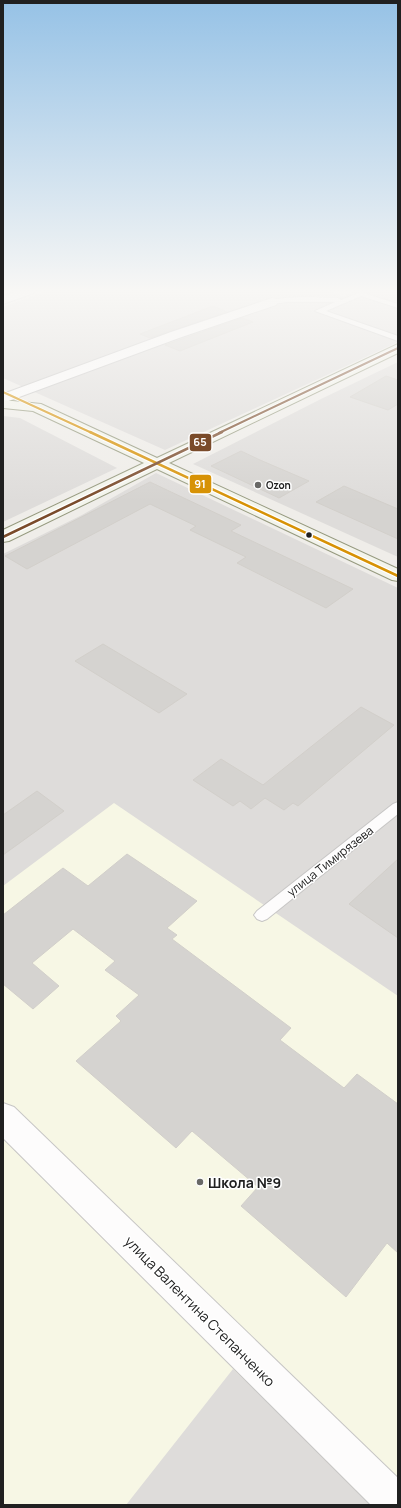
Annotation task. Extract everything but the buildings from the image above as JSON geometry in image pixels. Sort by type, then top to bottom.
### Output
[{"type":"street","points":[[5,398],[104,361]]},
{"type":"street","points":[[3,537],[370,361]]},
{"type":"street","points":[[5,398],[36,407],[155,464],[398,576]]},
{"type":"street","name":"улица Валентина Степанченко","points":[[3,1117],[398,1505]]},
{"type":"lane","name":"улица Тимирязева","points":[[262,915],[398,807]]},
{"type":"shaded area","points":[[3,361],[356,361],[165,450],[3,378]]},
{"type":"shaded area","points":[[398,362],[398,557],[193,464],[321,399]]},
{"type":"shaded area","points":[[3,416],[20,418],[117,468],[3,522]]},
{"type":"shaded area","points":[[156,473],[398,588],[398,1505],[3,1505],[3,554],[82,515]]},
{"type":"shaded area","name":"Школа №9","points":[[114,803],[398,996],[398,1505],[373,1505],[233,1369],[126,1505],[3,1505],[3,886]]},
{"type":"transit line","name":"65","points":[[3,537],[370,361]]},
{"type":"transit line","name":"91","points":[[3,392],[398,576]]},
{"type":"place","name":"Ozon","points":[[258,485]]},
{"type":"place","name":"Школа №9","points":[[200,1182]]}]
